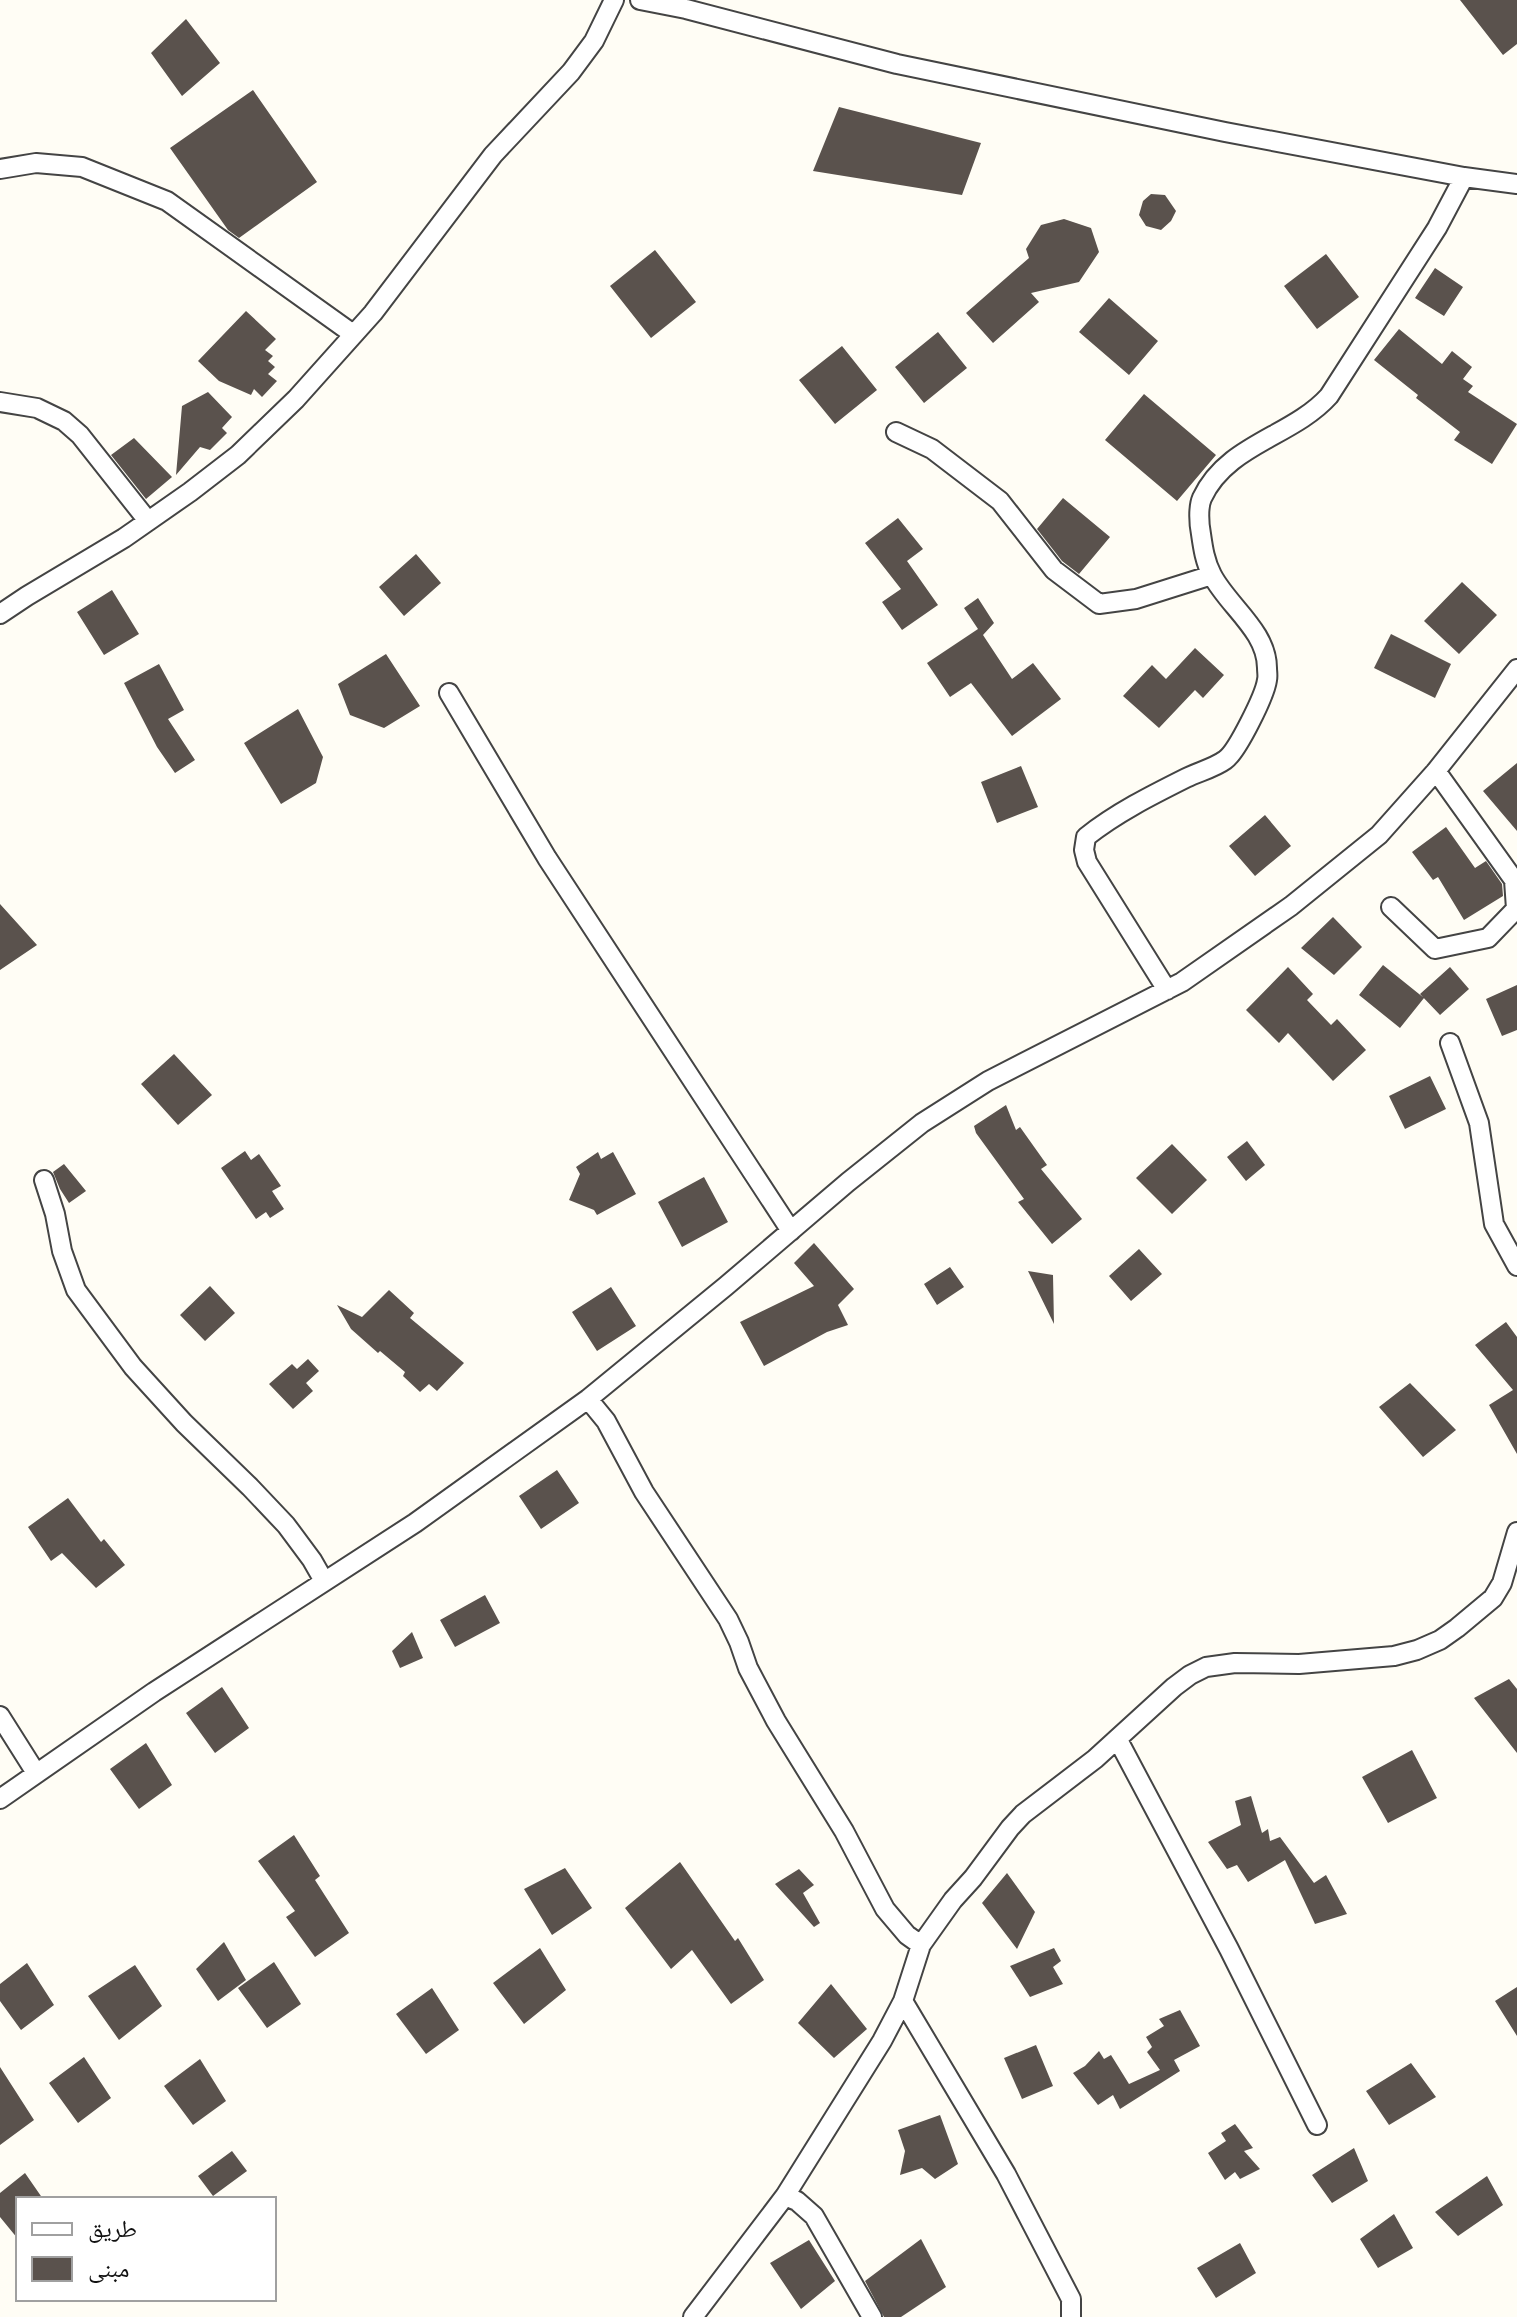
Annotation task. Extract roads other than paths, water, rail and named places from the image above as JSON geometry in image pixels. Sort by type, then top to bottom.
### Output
[{"type":"street","points":[[0,614],[148,521],[238,455],[296,399],[373,313],[493,155],[571,72],[594,41],[614,0]]},
{"type":"street","points":[[640,0],[688,5],[897,64],[1225,132],[1464,177],[1517,184]]},
{"type":"street","points":[[0,169],[36,163],[82,167],[167,201],[353,334]]},
{"type":"street","points":[[1167,990],[1087,862],[1084,850],[1086,837],[1097,829],[1160,791],[1225,761],[1242,739],[1267,682],[1267,662],[1261,642],[1212,575],[1204,555],[1200,527],[1201,501],[1215,477],[1234,459],[1318,408],[1329,396],[1437,228],[1464,177]]},
{"type":"street","points":[[0,402],[37,408],[64,421],[80,435],[148,521]]},
{"type":"street","points":[[896,432],[932,449],[1000,501],[1054,570],[1099,604],[1136,599],[1212,575]]},
{"type":"street","points":[[0,1799],[154,1692],[415,1523],[588,1399],[922,1123],[988,1081],[1182,982],[1302,897],[1379,835],[1436,771],[1517,669]]},
{"type":"street","points":[[449,693],[547,858],[791,1231]]},
{"type":"street","points":[[1391,907],[1435,949],[1488,938],[1516,909],[1514,880],[1436,771]]},
{"type":"street","points":[[1450,1043],[1479,1123],[1494,1224],[1517,1266]]},
{"type":"street","points":[[44,1180],[62,1251],[76,1290],[133,1367],[286,1525],[324,1581]]},
{"type":"street","points":[[588,1399],[606,1421],[644,1492],[728,1619],[748,1668],[776,1721],[844,1831],[885,1909],[907,1935],[921,1945]]},
{"type":"street","points":[[693,2317],[785,2196],[882,2041],[903,2001],[921,1945],[1016,1821],[1118,1740],[1159,1699],[1206,1667],[1235,1663],[1299,1664],[1394,1656],[1440,1640],[1493,1598],[1502,1583],[1517,1532]]},
{"type":"street","points":[[0,1716],[36,1773]]},
{"type":"street","points":[[1118,1740],[1229,1949],[1317,2125]]},
{"type":"street","points":[[903,2001],[1006,2174],[1071,2299],[1069,2316]]},
{"type":"street","points":[[785,2196],[797,2201],[814,2216],[872,2317]]}]
